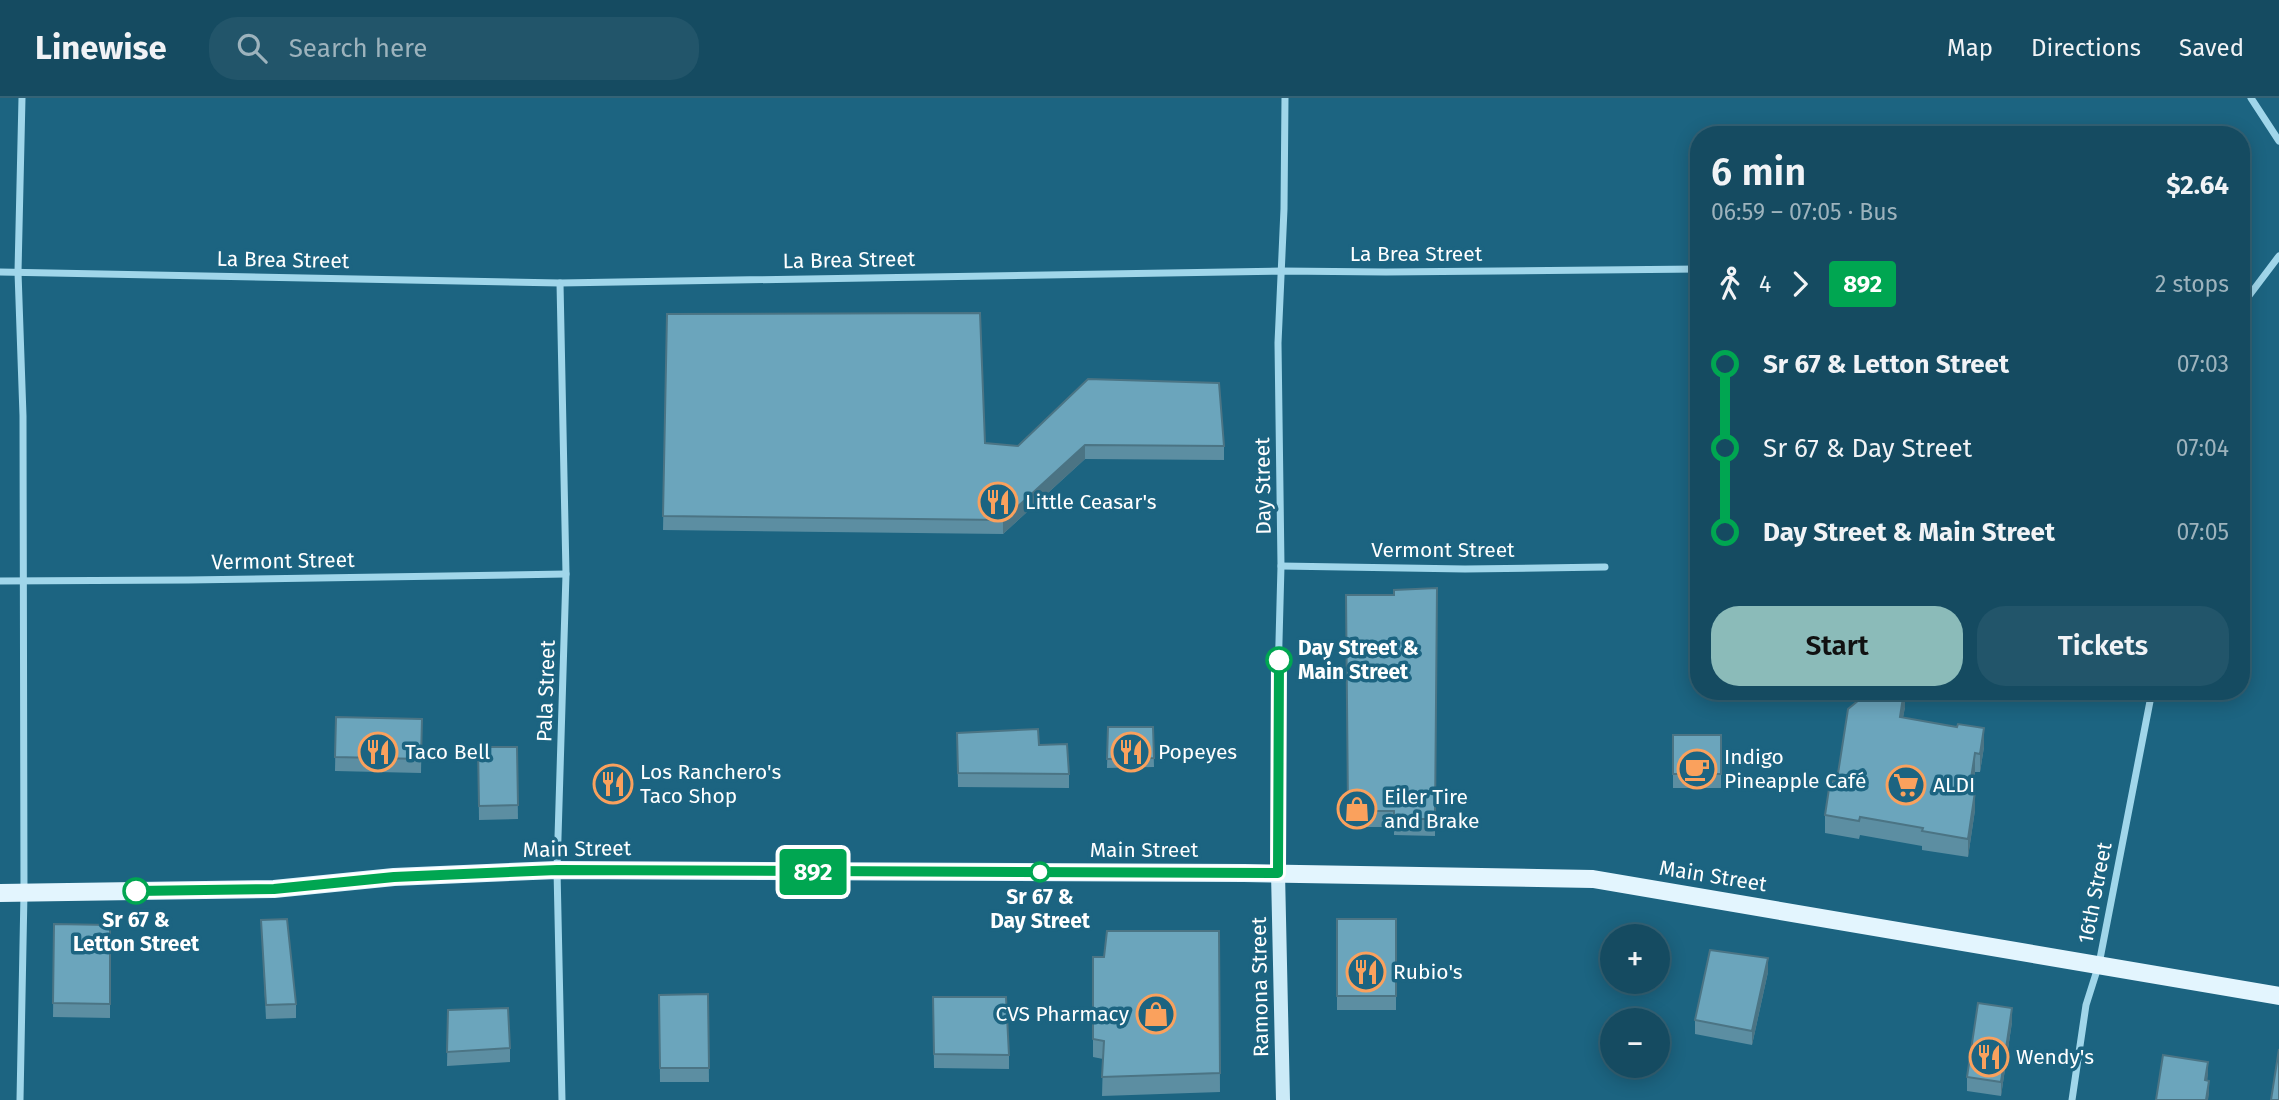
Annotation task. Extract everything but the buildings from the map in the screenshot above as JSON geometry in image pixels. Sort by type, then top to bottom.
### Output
[{"type":"main road","name":"Main Street","points":[[0,892],[274,889],[394,877],[557,870],[1278,873],[1593,879],[2279,996]]},
{"type":"main road","name":"Ramona Street","points":[[1278,873],[1283,1100]]},
{"type":"street","points":[[20,1100],[24,893],[23,416],[18,272],[22,98]]},
{"type":"street","name":"Day Street","points":[[1278,873],[1282,566],[1278,343],[1285,98]]},
{"type":"street","points":[[2251,98],[2279,141]]},
{"type":"street","points":[[2250,294],[2279,256]]},
{"type":"street","name":"La Brea Street","points":[[0,272],[561,283],[1281,271],[1690,269]]},
{"type":"street","name":"Pala Street","points":[[561,283],[566,574],[557,870],[562,1100]]},
{"type":"street","name":"Vermont Street","points":[[1282,566],[1465,569],[1605,567]]},
{"type":"street","name":"Vermont Street","points":[[0,581],[566,574]]},
{"type":"street","name":"16th Street","points":[[2073,1100],[2086,1005],[2099,964],[2150,700]]},
{"type":"bus line","name":"892","points":[[136,891],[274,889],[394,877],[557,870],[1278,873],[1279,660]]},
{"type":"place","name":"Little Ceasar's","points":[[998,502]]},
{"type":"place","name":"Day Street & Main Street","points":[[1279,660]]},
{"type":"place","name":"Taco Bell","points":[[378,752]]},
{"type":"place","name":"Popeyes","points":[[1131,752]]},
{"type":"place","name":"Indigo Pineapple Café","points":[[1697,769]]},
{"type":"place","name":"Los Ranchero's Taco Shop","points":[[613,784]]},
{"type":"place","name":"ALDI","points":[[1906,785]]},
{"type":"place","name":"Eiler Tire and Brake","points":[[1357,809]]},
{"type":"place","name":"Sr 67 & Day Street","points":[[1040,872]]},
{"type":"place","name":"Sr 67 & Letton Street","points":[[136,891]]},
{"type":"place","name":"Rubio's","points":[[1366,972]]},
{"type":"place","name":"CVS Pharmacy","points":[[1156,1014]]},
{"type":"place","name":"Wendy's","points":[[1989,1057]]}]
